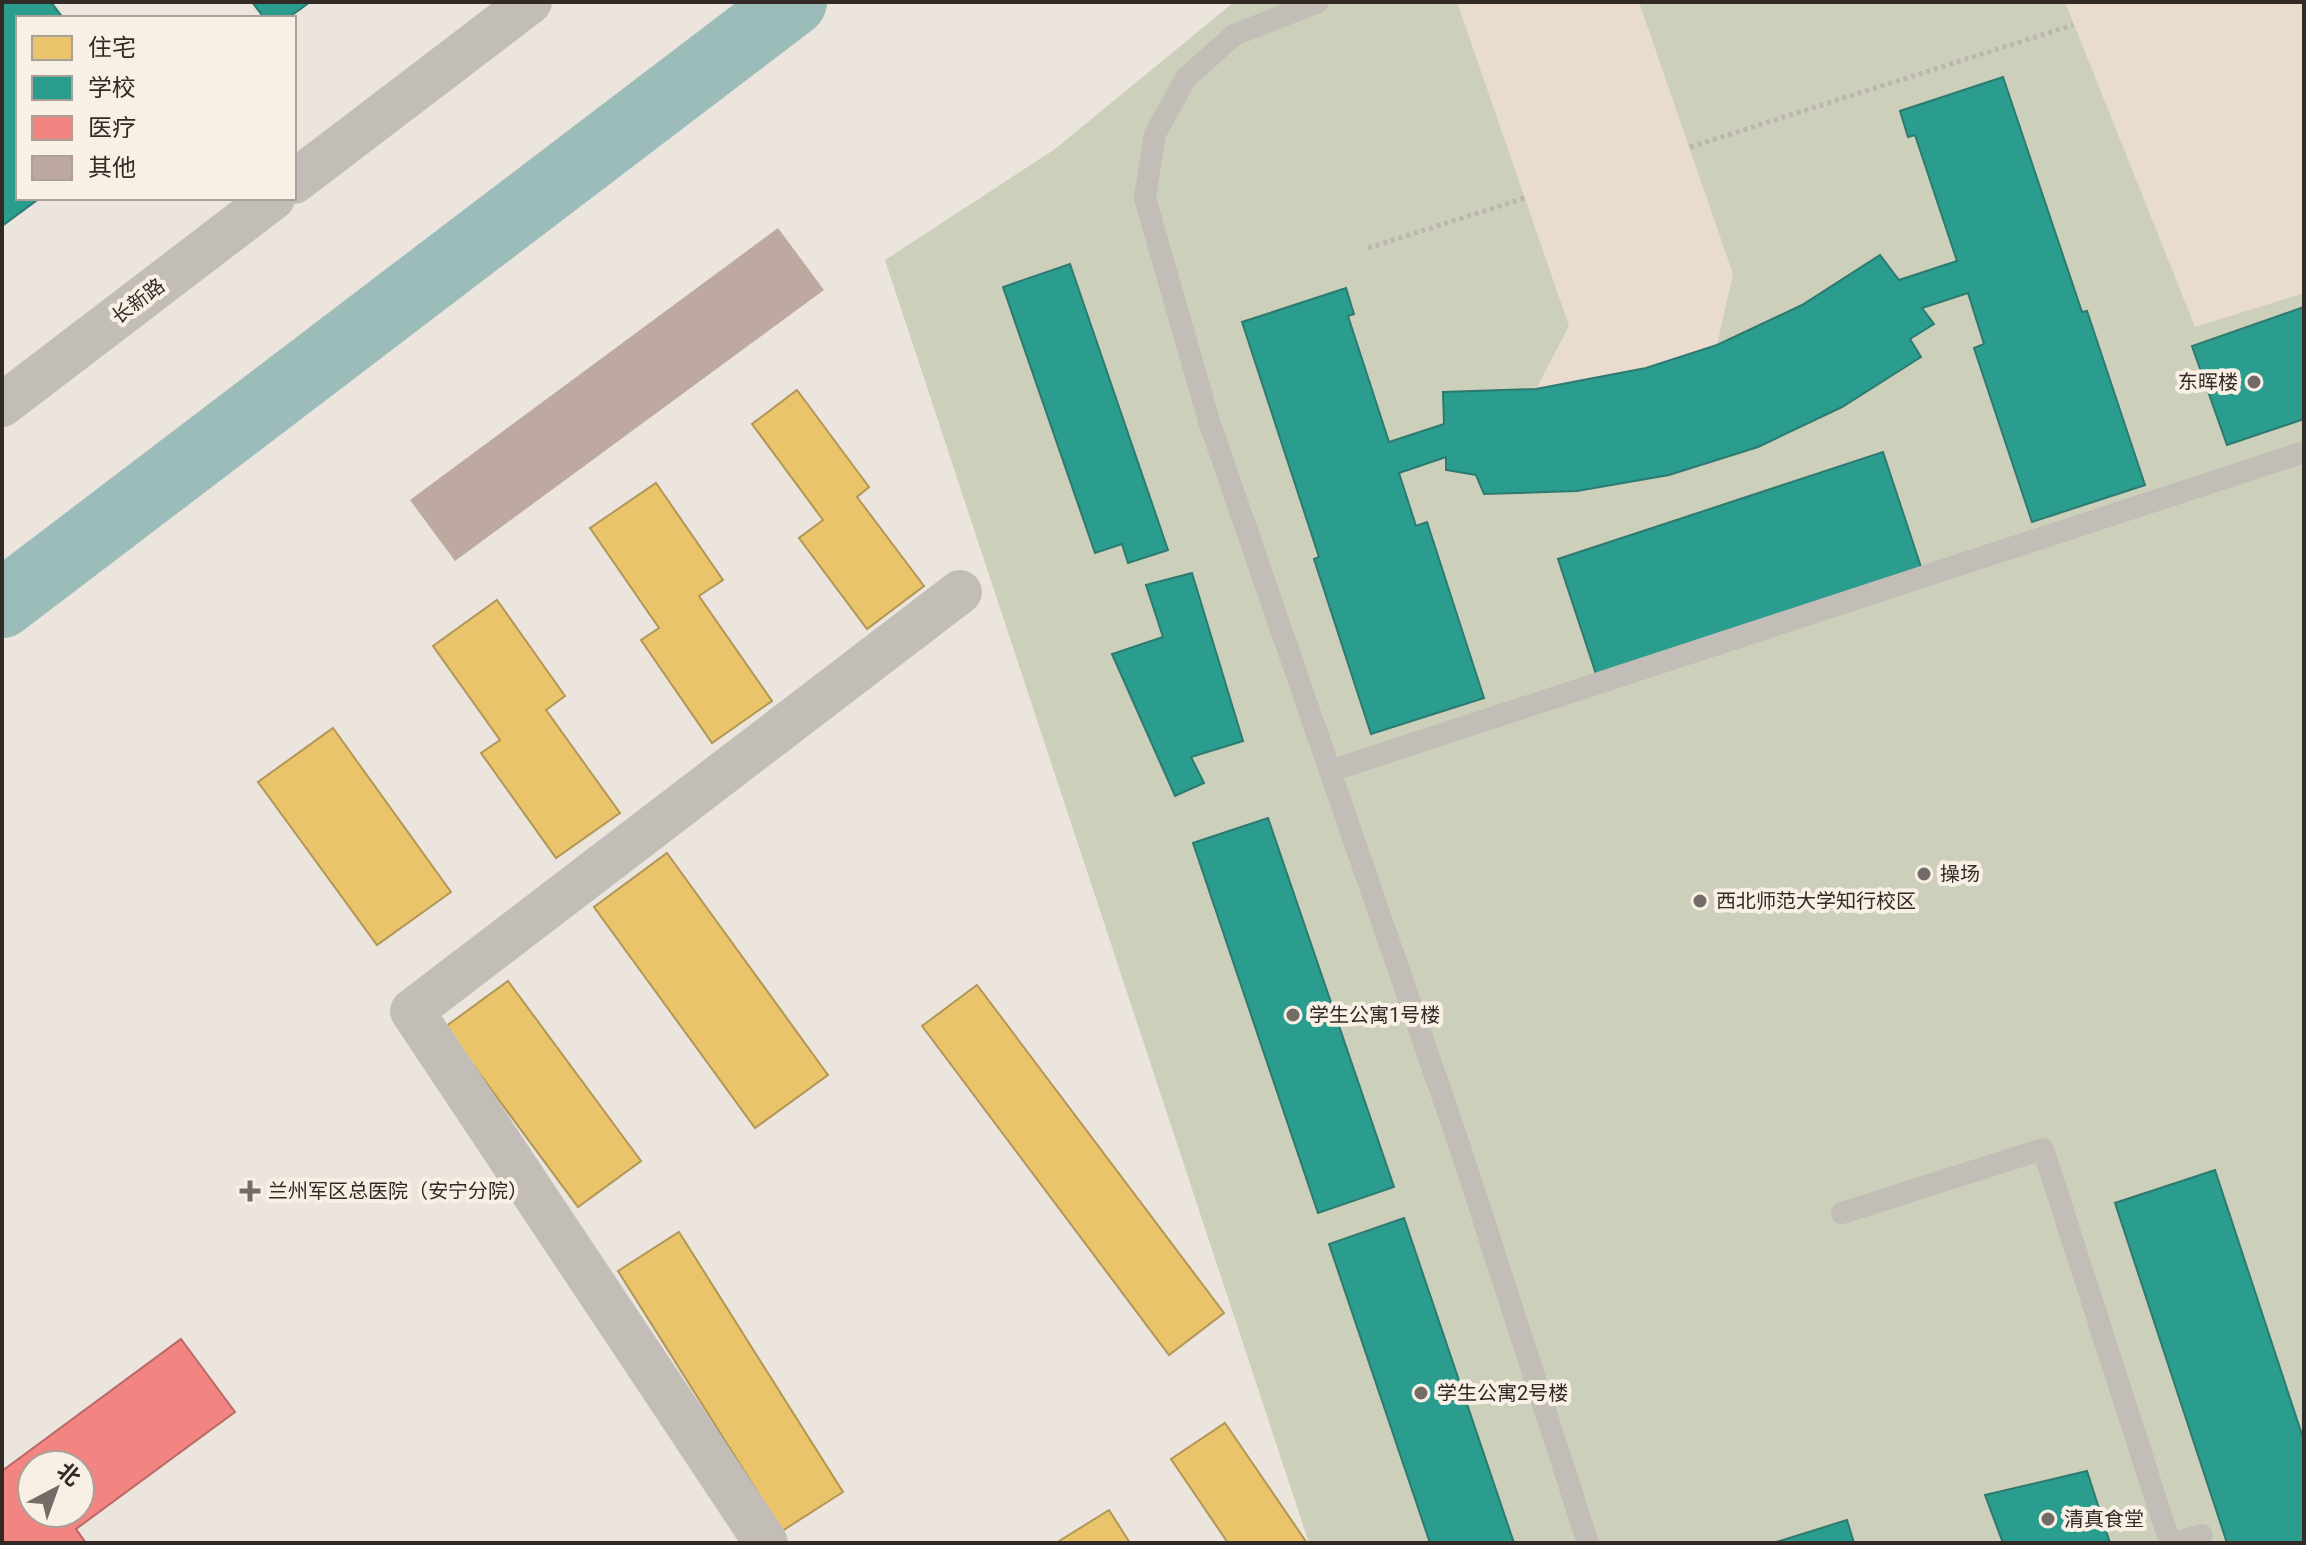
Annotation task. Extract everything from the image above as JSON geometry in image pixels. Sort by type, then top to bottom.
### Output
[{"type":"street","points":[[296,180],[530,2]]},
{"type":"street","name":"长新路","points":[[2,405],[270,200]]},
{"type":"street","points":[[766,1543],[412,1011],[960,592]]},
{"type":"lane","points":[[1318,2],[1234,35],[1186,78],[1155,134],[1145,198],[1209,421],[1460,1147],[1588,1543]]},
{"type":"lane","points":[[1330,771],[2304,452]]},
{"type":"lane","points":[[1842,1213],[2043,1149],[2172,1543],[2202,1535]]},
{"type":"path","points":[[1690,147],[2073,25]]},
{"type":"path","points":[[1368,248],[1525,198]]},
{"type":"green space","name":"西北师范大学知行校区","points":[[1234,2],[2304,2],[2304,1543],[1309,1543],[885,260],[1055,149]]},
{"type":"shaded area","points":[[1457,2],[1639,2],[1733,274],[1717,345],[1646,368],[1536,389],[1569,326]]},
{"type":"shaded area","points":[[2065,2],[2304,2],[2304,293],[2195,327]]},
{"type":"building: 住宅","points":[[797,390],[869,487],[857,497],[924,586],[867,629],[799,538],[823,520],[752,424]]},
{"type":"building: 住宅","points":[[656,483],[723,580],[699,596],[772,701],[712,743],[641,640],[659,628],[590,528]]},
{"type":"building: 住宅","points":[[497,600],[565,696],[546,710],[620,813],[556,858],[481,753],[500,740],[433,646]]},
{"type":"building: 住宅","points":[[333,728],[451,892],[377,945],[258,782]]},
{"type":"building: 住宅","points":[[667,853],[828,1075],[755,1128],[594,907]]},
{"type":"building: 住宅","points":[[508,981],[641,1161],[578,1207],[445,1027]]},
{"type":"building: 住宅","points":[[977,985],[1224,1313],[1169,1355],[922,1026]]},
{"type":"building: 住宅","points":[[679,1232],[843,1492],[782,1531],[618,1271]]},
{"type":"building: 住宅","points":[[1225,1423],[1307,1543],[1228,1543],[1171,1459]]},
{"type":"building: 住宅","points":[[1109,1510],[1130,1543],[1056,1543]]},
{"type":"building: 学校","points":[[2,2],[51,2],[62,16],[16,16],[16,200],[37,200],[2,226]]},
{"type":"building: 学校","points":[[252,2],[310,2],[291,16],[262,16]]},
{"type":"building: 学校","points":[[2003,77],[2082,312],[2087,311],[2145,485],[2032,522],[1974,348],[1984,344],[1968,293],[1922,308],[1934,324],[1910,339],[1921,357],[1842,407],[1758,447],[1669,475],[1577,491],[1484,494],[1476,475],[1446,470],[1446,457],[1399,473],[1416,526],[1427,522],[1484,698],[1371,734],[1314,559],[1319,557],[1242,322],[1346,288],[1354,314],[1348,316],[1389,442],[1444,424],[1443,392],[1536,389],[1646,368],[1717,345],[1802,305],[1880,255],[1899,280],[1957,261],[1915,135],[1908,137],[1900,111]]},
{"type":"building: 学校","points":[[1070,264],[1168,550],[1128,563],[1122,544],[1095,553],[1003,287]]},
{"type":"building: 学校","name":"东晖楼","points":[[2304,307],[2304,419],[2227,445],[2192,346]]},
{"type":"building: 学校","points":[[1883,452],[1921,567],[1596,674],[1558,559]]},
{"type":"building: 学校","points":[[1192,573],[1243,741],[1191,757],[1204,783],[1175,796],[1112,654],[1163,637],[1146,585]]},
{"type":"building: 学校","name":"学生公寓1号楼","points":[[1268,818],[1394,1187],[1318,1213],[1193,843]]},
{"type":"building: 学校","points":[[2215,1170],[2304,1441],[2304,1543],[2227,1543],[2115,1203]]},
{"type":"building: 学校","name":"学生公寓2号楼","points":[[1404,1218],[1514,1543],[1430,1543],[1329,1244]]},
{"type":"building: 学校","name":"清真食堂","points":[[2087,1471],[2110,1543],[2003,1543],[1985,1495]]},
{"type":"building: 学校","points":[[1847,1520],[1854,1543],[1773,1543]]},
{"type":"building: 医疗","points":[[181,1339],[235,1412],[96,1514],[96,1449],[32,1449]]},
{"type":"building: 医疗","points":[[16,1461],[16,1529],[76,1529],[86,1543],[2,1543],[2,1471]]},
{"type":"building: 其他","points":[[778,228],[824,290],[455,561],[410,500]]},
{"type":"waterway","points":[[2,604],[793,2]]},
{"type":"place","name":"东晖楼","points":[[2254,382]]},
{"type":"place","name":"操场","points":[[1924,874]]},
{"type":"place","name":"西北师范大学知行校区","points":[[1700,901]]},
{"type":"place","name":"学生公寓1号楼","points":[[1293,1015]]},
{"type":"place","name":"兰州军区总医院（安宁分院）","points":[[250,1191]]},
{"type":"place","name":"学生公寓2号楼","points":[[1421,1393]]},
{"type":"place","name":"清真食堂","points":[[2048,1519]]}]
